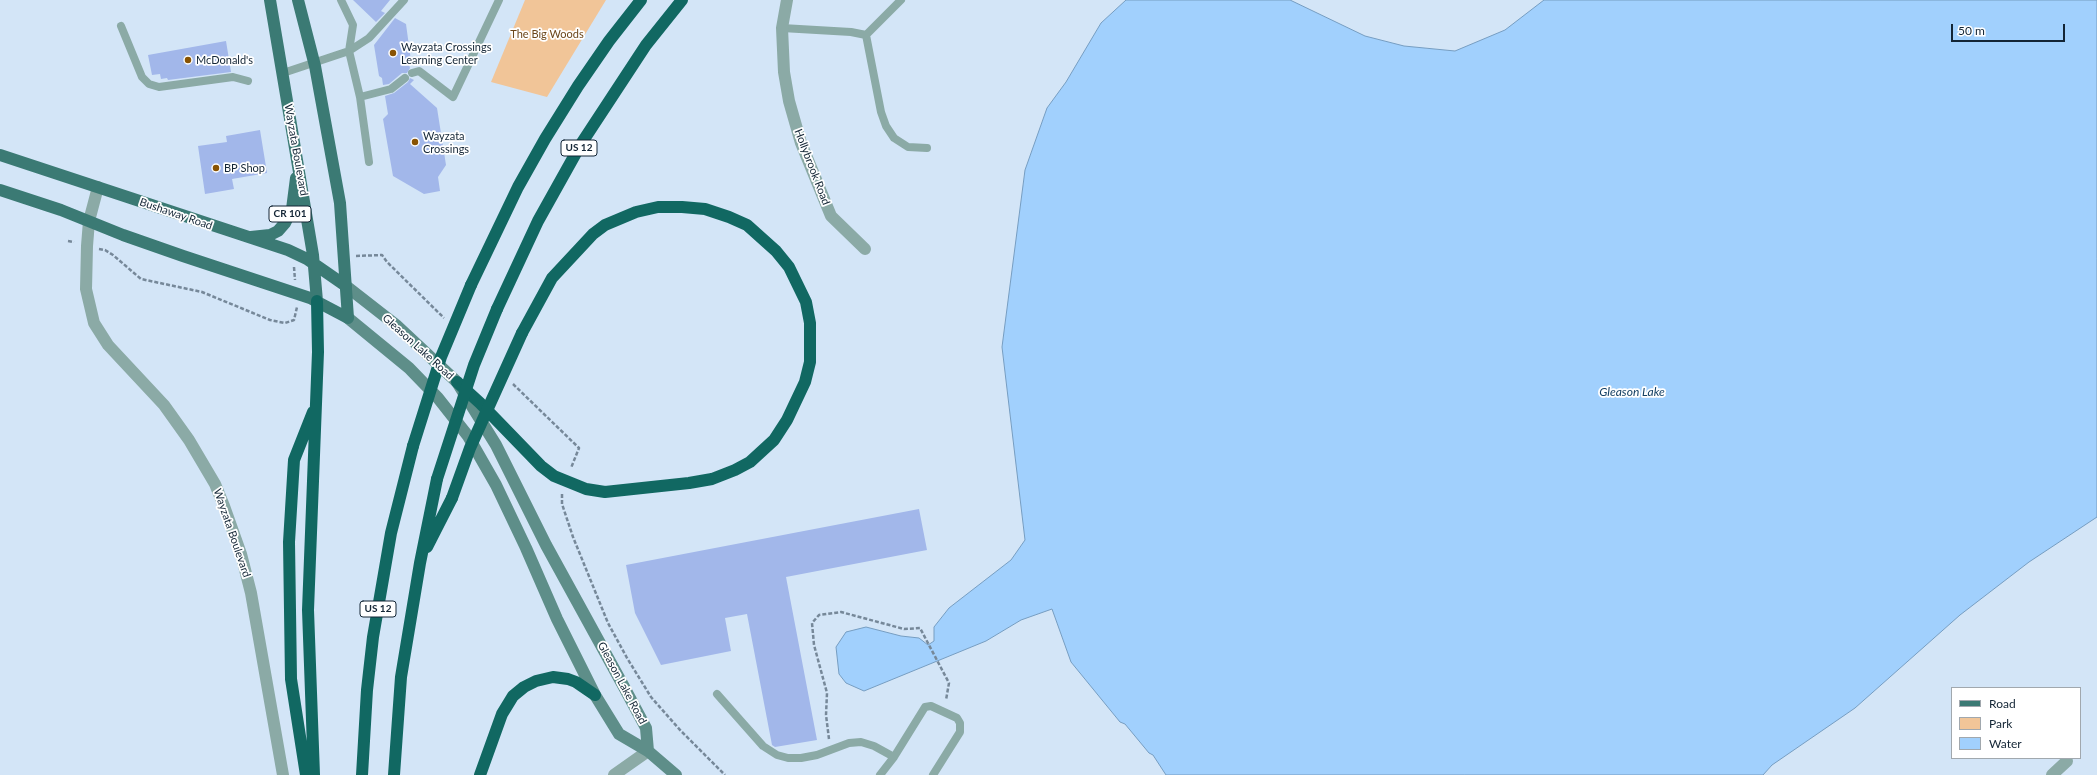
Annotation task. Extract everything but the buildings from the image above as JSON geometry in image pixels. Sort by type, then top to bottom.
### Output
[{"type":"highway","name":"US 12","points":[[362,775],[367,690],[373,637],[391,532],[414,446],[442,357],[471,285],[518,187],[545,139],[583,79],[641,0]]},
{"type":"highway","name":"US 12","points":[[394,775],[401,677],[420,563],[437,479],[474,365],[497,309],[538,221],[581,144],[646,45],[682,0]]},
{"type":"highway","points":[[420,563],[452,498],[470,448],[522,333],[552,278],[593,234],[605,225],[636,212],[658,207],[705,209],[729,217],[747,225],[776,251],[789,267],[806,302],[810,324],[810,362],[805,382],[791,413],[774,440],[750,462],[712,479],[621,491],[604,492],[586,489],[554,476],[541,466],[480,403],[457,382]]},
{"type":"highway","points":[[314,775],[308,610],[318,352],[317,301]]},
{"type":"highway","points":[[306,775],[292,679],[289,542],[294,460],[316,406]]},
{"type":"highway","points":[[480,775],[502,714],[513,696],[524,687],[536,681],[553,678],[568,679],[576,682],[595,695]]},
{"type":"main road","name":"Wayzata Boulevard","points":[[270,0],[298,160],[314,265],[317,301]]},
{"type":"main road","points":[[298,0],[315,63],[340,202],[348,318]]},
{"type":"main road","name":"Bushaway Road","points":[[0,155],[293,253],[346,286]]},
{"type":"main road","name":"CR 101","points":[[247,238],[278,231],[285,223],[294,199],[298,160]]},
{"type":"main road","points":[[0,190],[61,210],[168,251],[296,293],[317,301],[348,318]]},
{"type":"main road","name":"Gleason Lake Road","points":[[346,286],[396,325],[457,382],[496,445],[546,545],[646,728],[648,751]]},
{"type":"main road","name":"Gleason Lake Road","points":[[348,318],[414,372],[438,398],[468,436],[496,485],[526,548],[557,619],[595,695],[620,734],[648,751]]},
{"type":"main road","points":[[648,751],[676,775]]},
{"type":"street","name":"Hollybrook Road","points":[[787,0],[782,28],[784,72],[789,101],[801,143],[831,216],[865,249]]},
{"type":"street","name":"Wayzata Boulevard","points":[[98,187],[89,221],[87,246],[86,289],[94,323],[108,345],[164,405],[189,440],[215,484],[241,554],[251,593],[283,775]]},
{"type":"street","points":[[614,775],[648,751]]},
{"type":"street","points":[[2052,775],[2067,761]]},
{"type":"lane","points":[[341,0],[353,25],[349,51],[360,97],[369,162]]},
{"type":"lane","points":[[283,73],[349,51],[369,38],[404,0]]},
{"type":"lane","points":[[360,97],[391,89],[408,76],[418,71],[453,97],[499,0]]},
{"type":"lane","points":[[866,35],[901,0]]},
{"type":"lane","points":[[120,26],[142,77],[149,84],[159,87],[233,77],[248,80]]},
{"type":"lane","points":[[782,28],[851,32],[866,35]]},
{"type":"lane","points":[[866,35],[881,112],[886,126],[894,138],[908,147],[927,148]]},
{"type":"lane","points":[[718,694],[763,746],[777,755],[788,758],[817,756],[849,744],[861,742],[874,746],[894,758]]},
{"type":"lane","points":[[880,775],[894,758],[925,707],[942,710],[957,718],[960,723],[960,732],[933,775]]},
{"type":"path","points":[[68,241],[105,250],[141,279],[202,292],[270,320],[284,324],[294,320],[297,310],[293,253]]},
{"type":"path","points":[[343,253],[353,256],[382,255],[387,262],[449,322]]},
{"type":"path","points":[[511,382],[579,448],[569,473]]},
{"type":"path","points":[[562,492],[562,504],[573,537],[608,623],[627,658],[651,698],[681,731],[725,775]]},
{"type":"path","points":[[831,750],[826,715],[827,693],[813,638],[812,623],[819,615],[841,612],[904,629],[920,628],[949,683],[948,693],[942,710]]},
{"type":"green space","name":"The Big Woods","points":[[525,0],[606,0],[547,97],[491,82]]},
{"type":"water","name":"Gleason Lake","points":[[1126,0],[1290,0],[1365,36],[1404,46],[1455,51],[1505,30],[1544,0],[2097,0],[2097,517],[2029,562],[1960,615],[1855,708],[1772,765],[1763,775],[1166,775],[1153,755],[1149,753],[1125,724],[1120,722],[1071,662],[1052,609],[1021,620],[986,641],[864,691],[846,683],[839,674],[836,647],[846,632],[866,627],[901,636],[919,638],[928,645],[934,641],[934,627],[949,608],[1011,560],[1025,540],[1002,347],[1025,170],[1047,108],[1066,82],[1101,23]]},
{"type":"place","name":"Wayzata Crossings Learning Center","points":[[393,53]]},
{"type":"place","name":"McDonald's","points":[[188,60]]},
{"type":"place","name":"Wayzata Crossings","points":[[415,142]]},
{"type":"place","name":"BP Shop","points":[[216,168]]}]
